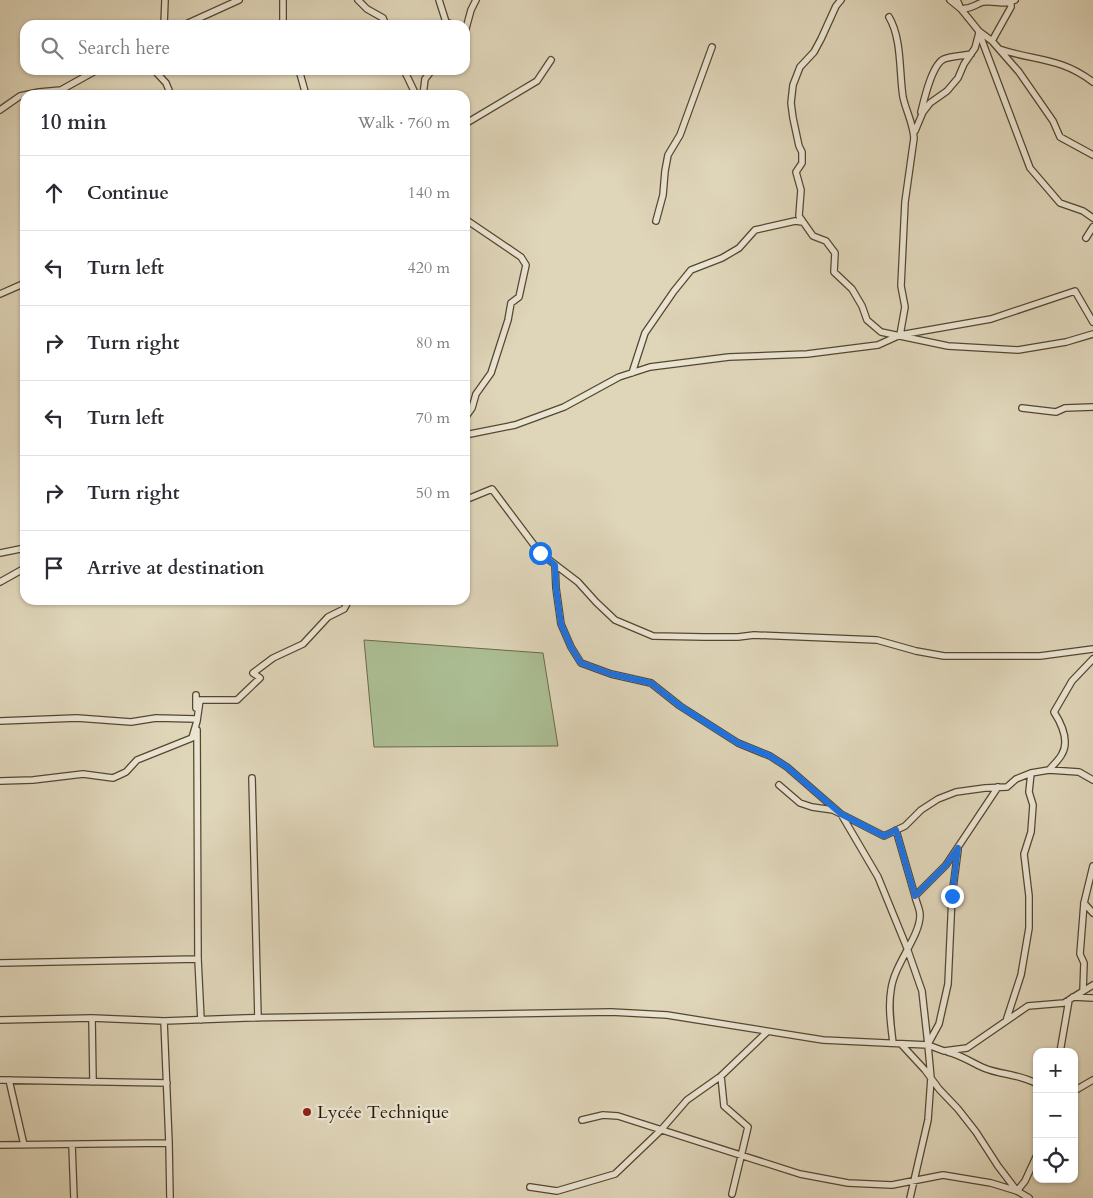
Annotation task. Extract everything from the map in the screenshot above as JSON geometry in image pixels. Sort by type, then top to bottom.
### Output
[{"type":"street","points":[[164,0],[164,20]]},
{"type":"street","points":[[195,20],[239,0]]},
{"type":"street","points":[[283,0],[283,20]]},
{"type":"street","points":[[358,0],[367,9],[384,20]]},
{"type":"street","points":[[439,0],[445,20]]},
{"type":"street","points":[[468,20],[476,0]]},
{"type":"street","points":[[841,0],[814,52],[800,67],[793,85],[791,103],[793,118],[802,152],[802,163],[796,172],[801,190],[799,216],[813,236],[826,241],[835,253],[834,272],[852,289],[862,306],[867,320],[881,332],[948,346],[1018,350],[1066,342],[1093,334]]},
{"type":"street","points":[[950,0],[961,9],[979,32],[992,41],[1019,72],[1053,121],[1060,137],[1093,155]]},
{"type":"street","points":[[957,0],[961,9]]},
{"type":"street","points":[[961,9],[976,7],[984,2],[1013,1],[992,41]]},
{"type":"street","points":[[889,17],[894,25],[899,52],[899,69],[904,99],[914,127],[905,202],[901,286],[905,307],[900,335]]},
{"type":"street","points":[[914,134],[923,112],[930,103],[947,92],[956,81],[971,54],[979,32]]},
{"type":"street","points":[[979,32],[1030,168],[1060,203],[1083,211],[1093,218]]},
{"type":"street","points":[[656,221],[663,195],[668,155],[680,135],[712,47]]},
{"type":"street","points":[[999,49],[1068,66],[1093,82]]},
{"type":"street","points":[[919,121],[928,86],[939,62],[944,59],[971,54]]},
{"type":"street","points":[[470,121],[537,81],[551,60]]},
{"type":"street","points":[[61,90],[88,75]]},
{"type":"street","points":[[159,75],[169,90]]},
{"type":"street","points":[[300,75],[305,90]]},
{"type":"street","points":[[406,75],[414,90]]},
{"type":"street","points":[[423,90],[425,79],[428,75]]},
{"type":"street","points":[[0,110],[20,96]]},
{"type":"street","points":[[632,373],[645,333],[691,270],[722,258],[739,248],[756,230],[795,221],[802,222]]},
{"type":"street","points":[[470,222],[521,257],[526,265],[519,297],[512,303],[492,373],[476,394],[470,411]]},
{"type":"street","points":[[1086,238],[1093,227]]},
{"type":"street","points":[[0,294],[20,285]]},
{"type":"street","points":[[470,434],[514,424],[564,407],[619,377],[650,367],[729,356],[807,354],[878,345],[900,335],[991,320],[1075,291],[1093,322]]},
{"type":"street","points":[[1022,408],[1056,412],[1065,408],[1093,407]]},
{"type":"street","points":[[470,498],[492,489],[540,553],[578,582],[615,620],[652,636],[721,637],[754,635],[877,640],[916,651],[944,656],[1040,656],[1093,648]]},
{"type":"street","points":[[0,552],[20,549]]},
{"type":"street","points":[[555,565],[561,624],[571,647],[581,663],[611,674],[651,683],[680,706],[738,743],[770,756],[787,767],[841,814],[878,877],[922,991],[928,1045],[931,1078],[928,1120],[910,1198]]},
{"type":"street","points":[[0,582],[20,571]]},
{"type":"street","points":[[0,780],[33,780],[83,774],[114,778],[126,772],[137,760],[157,750],[192,738],[200,700],[237,700],[260,678],[253,673],[273,658],[303,644],[328,617],[344,609],[346,605]]},
{"type":"street","points":[[1049,770],[1063,753],[1065,742],[1062,724],[1054,712],[1072,681],[1093,659]]},
{"type":"street","points":[[196,695],[198,959],[201,1020]]},
{"type":"street","points":[[0,721],[78,718],[131,722],[156,718],[197,720]]},
{"type":"street","points":[[779,785],[800,803],[833,810],[884,836],[905,826],[921,810],[938,799],[956,792],[1006,787],[1016,779],[1031,773],[1049,770],[1079,772],[1093,780]]},
{"type":"street","points":[[1006,1021],[1021,974],[1029,928],[1029,896],[1024,854],[1031,832],[1033,805],[1029,792],[1031,773]]},
{"type":"street","points":[[252,778],[258,1018]]},
{"type":"street","points":[[915,896],[946,865],[998,787]]},
{"type":"street","points":[[894,1043],[890,1017],[890,989],[895,972],[915,934],[920,915],[896,830]]},
{"type":"street","points":[[928,1045],[939,1024],[948,984],[952,896],[958,848]]},
{"type":"street","points":[[1083,991],[1084,963],[1080,954],[1084,903],[1093,866]]},
{"type":"street","points":[[1084,903],[1093,913]]},
{"type":"street","points":[[0,963],[198,959]]},
{"type":"street","points":[[944,1051],[967,1048],[1028,1006],[1064,1002],[1093,985]]},
{"type":"street","points":[[1071,998],[1093,998]]},
{"type":"street","points":[[1061,1048],[1071,998]]},
{"type":"street","points":[[0,1020],[92,1018],[164,1021],[611,1012],[667,1015],[823,1040],[928,1045],[957,1054],[986,1068],[1033,1082]]},
{"type":"street","points":[[92,1018],[93,1082]]},
{"type":"street","points":[[164,1021],[170,1198]]},
{"type":"street","points":[[530,1187],[557,1191],[615,1174],[661,1130],[687,1100],[721,1076],[767,1032]]},
{"type":"street","points":[[901,1044],[958,1109],[1017,1191]]},
{"type":"street","points":[[721,1076],[724,1106],[748,1127],[732,1194]]},
{"type":"street","points":[[0,1080],[167,1083]]},
{"type":"street","points":[[9,1080],[24,1145]]},
{"type":"street","points":[[1078,1088],[1093,1080]]},
{"type":"street","points":[[582,1120],[603,1115],[618,1116],[800,1174],[848,1182],[892,1186],[943,1175],[991,1183],[1017,1191],[1029,1198]]},
{"type":"street","points":[[0,1145],[169,1143]]},
{"type":"street","points":[[72,1145],[74,1198]]},
{"type":"street","points":[[1017,1191],[1025,1181],[1033,1164]]},
{"type":"green space","points":[[364,640],[543,653],[558,746],[374,747]]},
{"type":"place","name":"Lycée Technique","points":[[307,1112]]},
{"type":"route","points":[[540,553],[555,565],[561,624],[571,647],[581,663],[611,674],[651,683],[680,706],[738,743],[770,756],[787,767],[841,814],[884,836],[896,830],[915,896],[946,865],[958,848],[952,896]]}]
